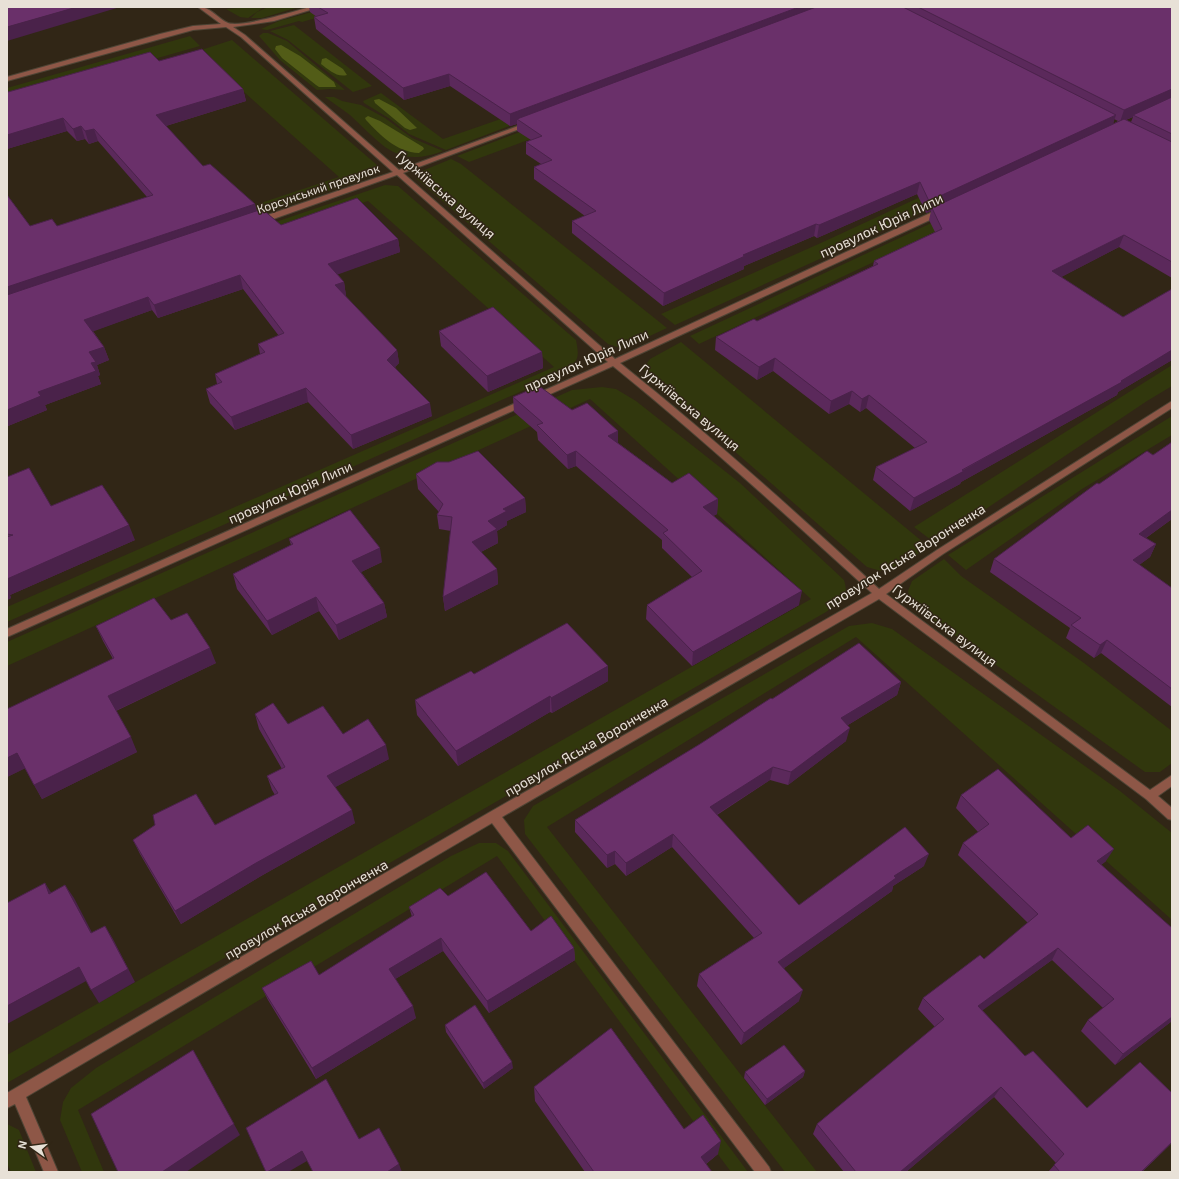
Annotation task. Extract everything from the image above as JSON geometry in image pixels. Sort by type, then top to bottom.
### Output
[{"type":"street","name":"Гуржіївська вулиця","points":[[201,7],[243,36],[613,362],[673,410],[769,494],[879,594],[1150,796],[1172,815]]},
{"type":"street","points":[[7,79],[193,28],[254,23],[317,7]]},
{"type":"street","name":"Корсунський провулок","points":[[252,223],[399,172],[538,120]]},
{"type":"street","name":"провулок Юрія Липи","points":[[7,633],[680,333],[948,208]]},
{"type":"street","name":"провулок Яська Воронченка","points":[[12,1098],[494,816],[879,594],[940,552],[1172,404]]},
{"type":"street","points":[[1150,796],[1172,780]]},
{"type":"street","points":[[494,816],[764,1172]]},
{"type":"street","points":[[12,1098],[50,1172]]},
{"type":"green space","points":[[264,7],[248,18],[240,17],[226,9]]},
{"type":"green space","points":[[268,7],[299,7],[262,18],[251,18],[257,12]]},
{"type":"green space","points":[[330,7],[354,7],[302,22],[299,21],[267,30],[261,29],[279,21]]},
{"type":"green space","points":[[847,7],[878,7],[1101,123],[1100,130],[675,325],[661,314],[823,242],[1078,124],[862,11],[735,63],[469,162],[457,156]]},
{"type":"green space","points":[[294,25],[372,86],[353,92],[288,40],[270,31]]},
{"type":"green space","points":[[263,33],[268,33],[287,41],[345,90],[317,90],[280,60],[259,36]]},
{"type":"green space","points":[[190,36],[200,46],[7,101],[7,88]]},
{"type":"green space","points":[[232,40],[377,165],[373,173],[363,179],[128,261],[7,287],[339,177],[198,51]]},
{"type":"green space","points":[[281,45],[300,56],[334,82],[336,87],[319,87],[316,85],[282,58],[275,49],[276,46]]},
{"type":"green space","points":[[326,58],[343,69],[347,75],[343,76],[336,74],[321,64],[322,59]]},
{"type":"green space","points":[[381,93],[443,139],[524,111],[533,117],[446,150],[409,134],[390,119],[364,103],[363,101]]},
{"type":"green space","points":[[325,97],[334,97],[342,101],[361,105],[385,118],[412,138],[443,151],[427,156],[413,157],[401,155],[391,151],[381,144],[350,115]]},
{"type":"green space","points":[[379,99],[396,108],[417,128],[410,130],[405,128],[375,103],[374,100]]},
{"type":"green space","points":[[368,116],[380,121],[424,149],[419,153],[411,152],[403,150],[389,142],[366,120],[365,118]]},
{"type":"green space","points":[[1109,140],[910,245],[699,344],[690,336]]},
{"type":"green space","points":[[451,159],[461,164],[667,328],[626,347],[617,347],[608,344],[417,179],[418,175],[422,171]]},
{"type":"green space","points":[[385,185],[398,186],[576,340],[578,356],[575,363],[562,373],[7,622],[7,607],[554,367],[368,201],[7,324],[7,313]]},
{"type":"green space","points":[[681,342],[929,547],[893,570],[881,571],[867,567],[645,373],[644,367],[650,359]]},
{"type":"green space","points":[[1172,365],[1172,386],[1147,401],[935,543],[914,527]]},
{"type":"green space","points":[[602,387],[616,389],[636,401],[740,483],[844,580],[846,592],[843,600],[826,612],[7,1083],[7,1055],[811,599],[590,399],[7,666],[7,642],[572,390]]},
{"type":"green space","points":[[1172,416],[1172,435],[1082,489],[966,570],[948,555]]},
{"type":"green space","points":[[944,559],[961,576],[1084,663],[1172,731],[1172,763],[1160,772],[1145,772],[910,603],[908,591],[912,581]]},
{"type":"green space","points":[[872,623],[892,629],[1120,791],[1172,833],[1172,920],[856,637],[547,827],[817,1172],[785,1172],[525,834],[524,820],[533,806],[849,626]]},
{"type":"green space","points":[[479,843],[496,843],[508,851],[748,1172],[731,1172],[497,856],[78,1110],[104,1172],[82,1172],[60,1120],[63,1102],[71,1088],[96,1068],[451,856]]},
{"type":"green space","points":[[7,1124],[19,1130],[36,1172],[11,1172],[7,1163]]},
{"type":"building","points":[[7,7],[77,7],[7,27]]},
{"type":"building","points":[[318,7],[799,7],[510,114],[449,74],[403,88],[314,17],[328,13]]},
{"type":"building","points":[[816,7],[903,7],[1116,115],[929,201],[920,182],[819,225],[816,224],[743,255],[745,256],[664,293],[572,221],[596,211],[534,167],[552,160],[526,142],[542,136],[517,119]]},
{"type":"building","points":[[918,7],[1172,7],[1172,89],[1124,110]]},
{"type":"building","points":[[202,49],[243,89],[156,115],[203,166],[210,164],[255,204],[7,287],[7,195],[30,226],[52,219],[57,226],[153,195],[94,129],[85,131],[81,126],[73,129],[63,118],[7,135],[7,91],[8,92],[150,52],[159,61]]},
{"type":"building","points":[[1172,97],[1172,134],[1133,115]]},
{"type":"building","points":[[1124,119],[1172,142],[1172,262],[1124,235],[1052,271],[1123,317],[1172,289],[1172,350],[1121,381],[1122,382],[914,498],[876,467],[927,442],[869,395],[862,399],[852,391],[831,401],[775,358],[759,367],[716,337],[754,319],[757,321],[878,264],[874,261],[942,229],[932,208]]},
{"type":"building","points":[[357,198],[398,239],[328,264],[344,282],[335,285],[397,350],[387,360],[430,403],[351,435],[306,388],[231,417],[206,389],[222,382],[215,374],[265,352],[258,344],[284,333],[240,275],[154,305],[148,297],[84,320],[104,347],[89,352],[96,362],[91,363],[96,371],[38,392],[41,396],[7,410],[7,295],[262,209],[281,225]]},
{"type":"building","points":[[493,307],[542,352],[487,376],[439,331]]},
{"type":"building","points":[[539,386],[572,410],[587,403],[618,431],[608,436],[672,483],[689,473],[718,499],[703,507],[802,591],[693,652],[647,605],[702,571],[663,533],[668,530],[576,451],[567,455],[537,425],[543,423],[513,397]]},
{"type":"building","points":[[1172,442],[1172,510],[1139,534],[1156,544],[1133,560],[1172,588],[1172,689],[1107,640],[1100,645],[1071,625],[1081,618],[994,559],[1097,483],[1099,484],[1147,451],[1153,455]]},
{"type":"building","points":[[478,451],[525,498],[503,509],[507,511],[488,521],[497,529],[472,542],[497,569],[443,597],[452,517],[437,515],[443,504],[416,474],[437,462],[449,462]]},
{"type":"building","points":[[29,468],[51,506],[102,485],[129,525],[7,579],[7,537],[13,535],[7,534],[7,477]]},
{"type":"building","points":[[350,510],[380,548],[352,561],[384,603],[336,625],[316,597],[267,621],[233,574],[293,544],[289,539]]},
{"type":"building","points":[[154,598],[171,620],[187,613],[210,648],[108,696],[131,737],[34,785],[17,753],[7,758],[7,709],[114,658],[96,626]]},
{"type":"building","points":[[567,623],[608,666],[551,698],[550,696],[456,751],[415,700],[471,671],[474,674]]},
{"type":"building","points":[[859,643],[901,682],[841,718],[850,728],[791,772],[773,767],[710,807],[799,905],[905,827],[929,854],[894,876],[896,878],[778,962],[803,990],[744,1033],[699,974],[762,933],[673,834],[626,863],[615,851],[607,855],[575,820],[700,744]]},
{"type":"building","points":[[273,703],[288,724],[323,706],[343,734],[368,719],[386,745],[327,776],[352,810],[256,863],[175,911],[133,840],[155,825],[153,815],[196,794],[215,825],[278,793],[267,776],[285,767],[255,714]]},
{"type":"building","points":[[998,769],[1071,838],[1088,825],[1114,849],[1097,861],[1172,928],[1172,1017],[1123,1054],[1088,1020],[1114,999],[1058,948],[978,1006],[1025,1056],[1033,1051],[1087,1108],[1140,1062],[1172,1093],[1172,1142],[1141,1172],[1060,1172],[1054,1165],[1064,1154],[1001,1087],[900,1172],[856,1172],[817,1124],[944,1019],[923,998],[980,955],[984,959],[1038,914],[963,843],[989,824],[961,795]]},
{"type":"building","points":[[486,872],[531,931],[551,916],[574,948],[487,1001],[441,938],[389,969],[413,1006],[312,1068],[262,988],[311,961],[319,975],[414,915],[409,907],[440,888],[448,896]]},
{"type":"building","points":[[45,883],[49,894],[65,885],[91,933],[105,926],[128,969],[91,990],[79,967],[7,1006],[7,903]]},
{"type":"building","points":[[475,1005],[512,1062],[483,1083],[445,1025]]},
{"type":"building","points":[[611,1028],[684,1129],[703,1115],[721,1141],[701,1157],[712,1172],[594,1172],[534,1087]]},
{"type":"building","points":[[784,1045],[805,1071],[767,1099],[745,1072]]},
{"type":"building","points":[[193,1050],[234,1124],[162,1172],[118,1172],[91,1114]]},
{"type":"building","points":[[326,1079],[359,1139],[379,1128],[399,1164],[387,1172],[313,1172],[302,1151],[266,1172],[246,1128]]}]
